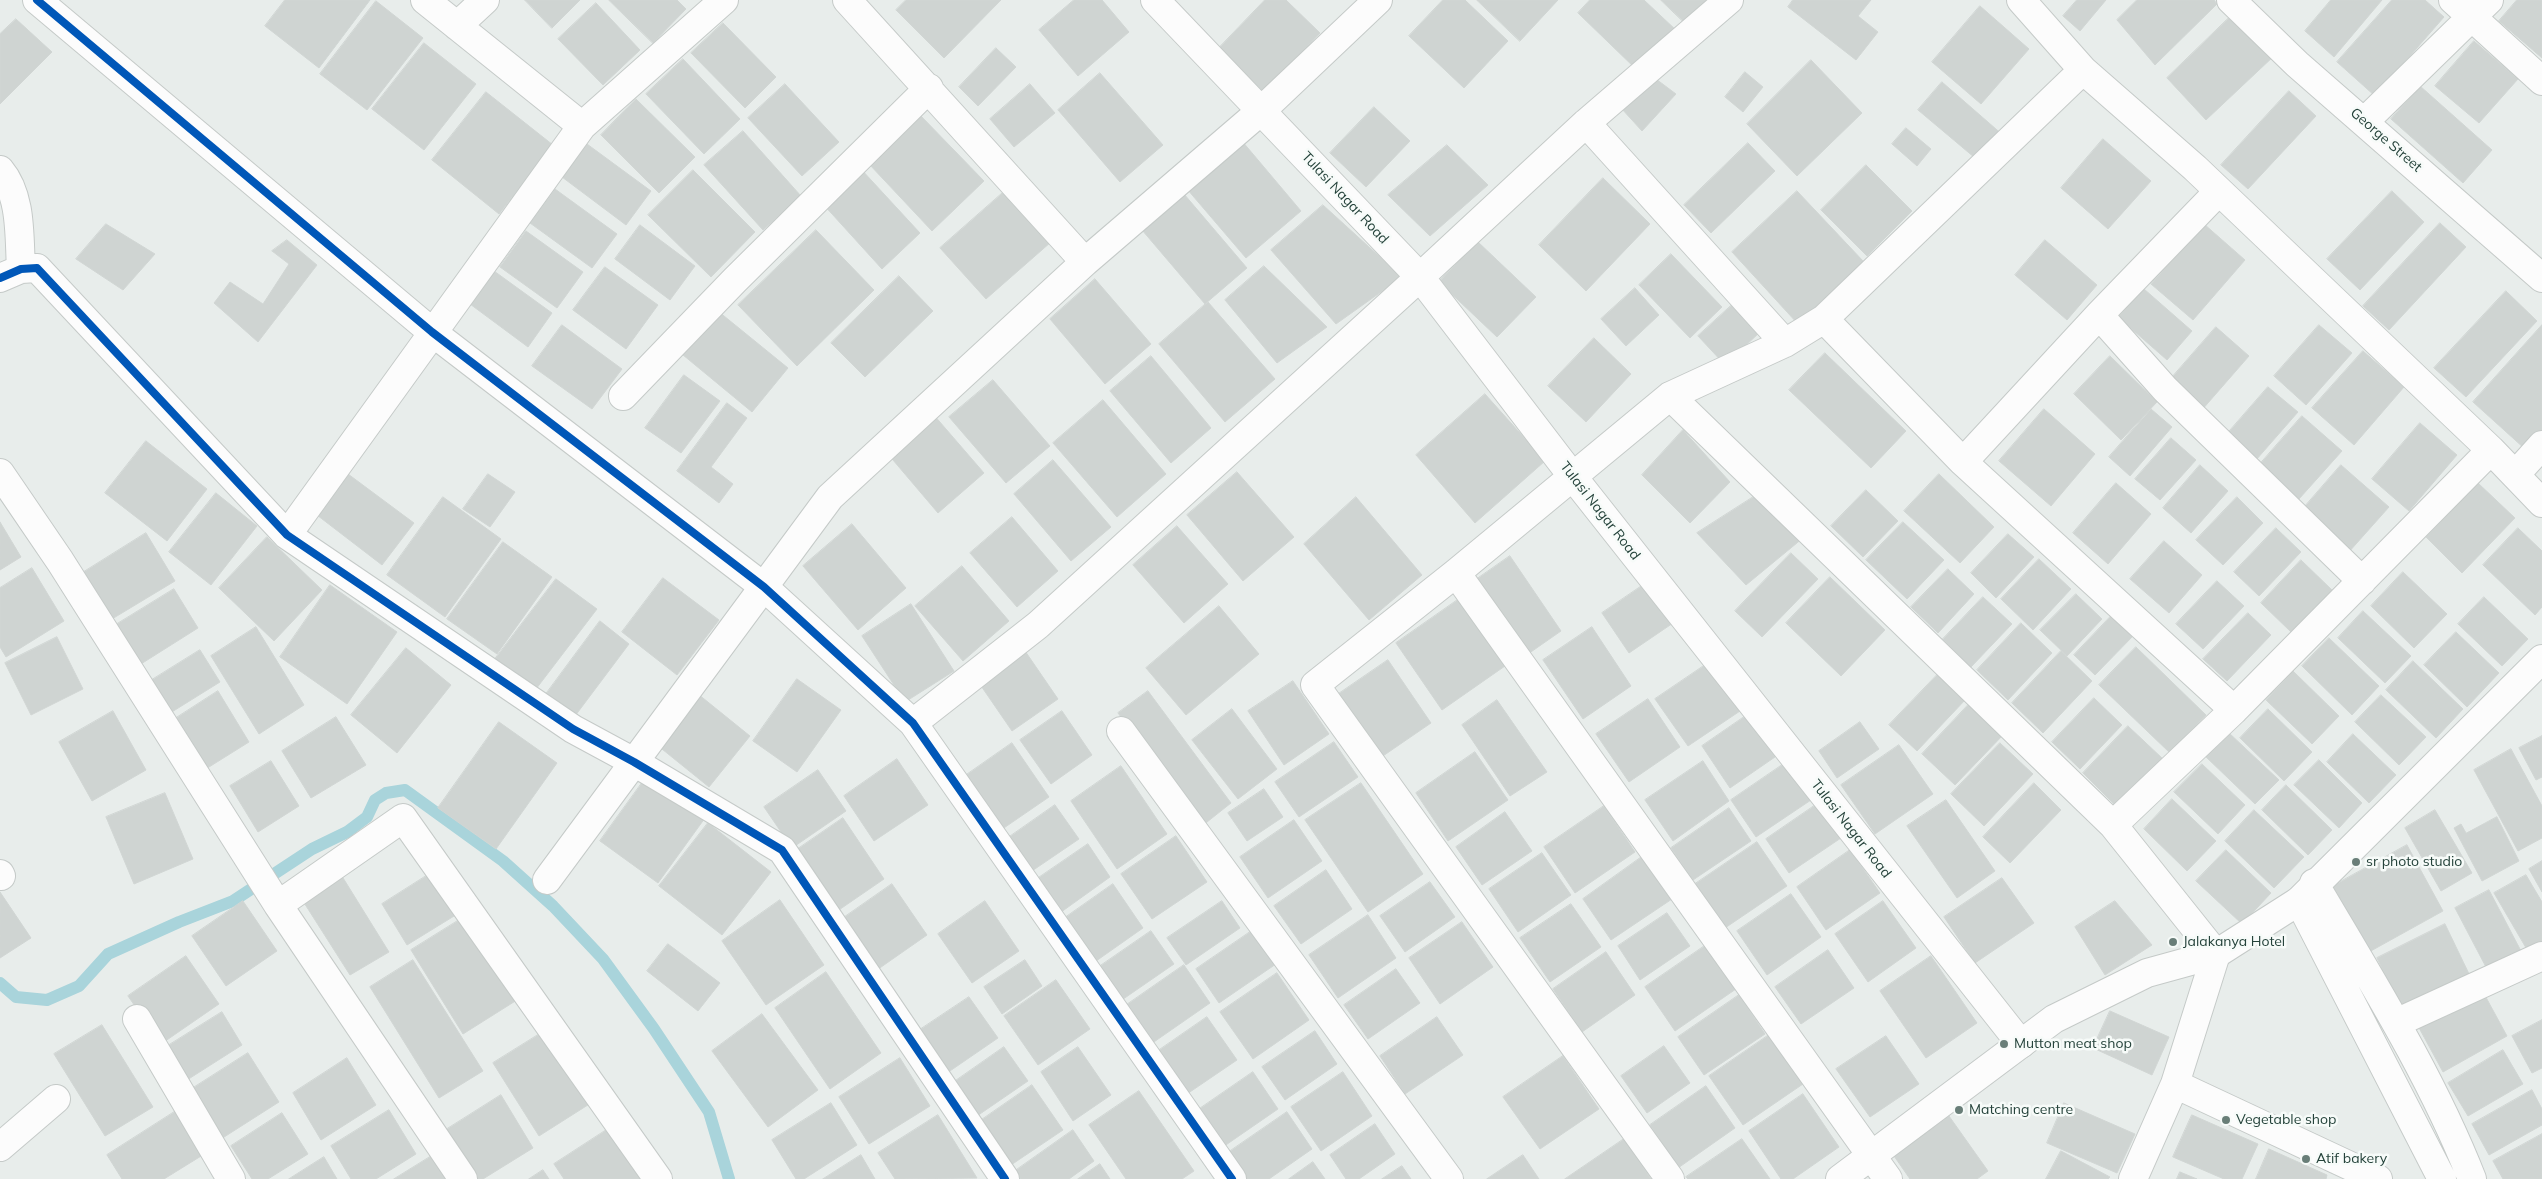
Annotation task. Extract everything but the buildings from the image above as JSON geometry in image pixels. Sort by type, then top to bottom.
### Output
[{"type":"street","points":[[37,0],[66,9],[432,332],[764,587],[913,723],[1232,1179]]},
{"type":"street","points":[[424,0],[582,126]]},
{"type":"street","points":[[457,26],[485,0]]},
{"type":"street","points":[[286,535],[582,126],[724,0]]},
{"type":"street","points":[[847,0],[929,88],[1085,262]]},
{"type":"street","name":"Tulasi Nagar Road","points":[[1155,0],[1420,277],[1573,477],[2021,1044]]},
{"type":"street","points":[[548,880],[830,498],[1085,262],[1262,110],[1378,0]]},
{"type":"street","points":[[913,723],[1038,625],[1586,123],[1729,0]]},
{"type":"street","points":[[2021,0],[2083,70],[2195,168],[2218,192],[2491,450],[2542,503]]},
{"type":"street","name":"George Street","points":[[2231,0],[2297,64],[2365,121],[2542,278]]},
{"type":"street","points":[[2365,121],[2471,6],[2542,81]]},
{"type":"street","points":[[1670,1179],[1315,685],[1456,573],[1670,396],[1785,343],[1824,318],[2083,70]]},
{"type":"street","points":[[623,396],[735,280],[929,88]]},
{"type":"street","points":[[1586,123],[1785,343]]},
{"type":"street","points":[[0,170],[6,177],[16,203],[11,273],[37,268],[286,535],[573,729],[634,762],[782,850],[1005,1179]]},
{"type":"street","points":[[1963,462],[2099,315],[2218,192]]},
{"type":"street","points":[[2099,315],[2165,389],[2362,581]]},
{"type":"street","points":[[1824,318],[1963,462],[2234,710]]},
{"type":"street","points":[[1670,396],[2113,825],[2216,954]]},
{"type":"street","points":[[2515,475],[2542,445]]},
{"type":"street","points":[[2113,825],[2234,710],[2491,450]]},
{"type":"street","points":[[0,473],[60,561],[276,901],[463,1179]]},
{"type":"street","points":[[1456,573],[1870,1157],[1888,1179]]},
{"type":"street","points":[[1840,1179],[2054,1019],[2147,973],[2216,954],[2307,892],[2542,659]]},
{"type":"street","points":[[1121,732],[1449,1179]]},
{"type":"street","points":[[276,901],[403,818],[658,1179]]},
{"type":"street","points":[[2307,892],[2396,1023],[2454,1133],[2472,1179]]},
{"type":"street","points":[[2307,892],[2442,1179]]},
{"type":"street","points":[[2133,1179],[2175,1084],[2216,954]]},
{"type":"street","points":[[2396,1023],[2542,956]]},
{"type":"street","points":[[137,1019],[231,1179]]},
{"type":"street","points":[[2175,1084],[2347,1173],[2378,1179]]},
{"type":"street","points":[[0,1147],[56,1099]]},
{"type":"waterway","points":[[0,983],[16,997],[47,1000],[79,986],[108,954],[179,922],[233,901],[312,849],[347,832],[367,817],[375,800],[386,793],[405,790],[503,861],[553,906],[603,959],[654,1029],[709,1112],[729,1179]]},
{"type":"cycle path","points":[[37,0],[432,332],[764,587],[913,723],[1232,1179]]},
{"type":"cycle path","points":[[0,278],[21,269],[37,268],[287,535],[573,729],[634,762],[782,850],[1005,1179]]},
{"type":"place","name":"sr photo studio","points":[[2356,862]]},
{"type":"place","name":"Jalakanya Hotel","points":[[2173,942]]},
{"type":"place","name":"Mutton meat shop","points":[[2004,1044]]},
{"type":"place","name":"Matching centre","points":[[1959,1110]]},
{"type":"place","name":"Vegetable shop","points":[[2226,1120]]},
{"type":"place","name":"Atif bakery","points":[[2306,1159]]}]
